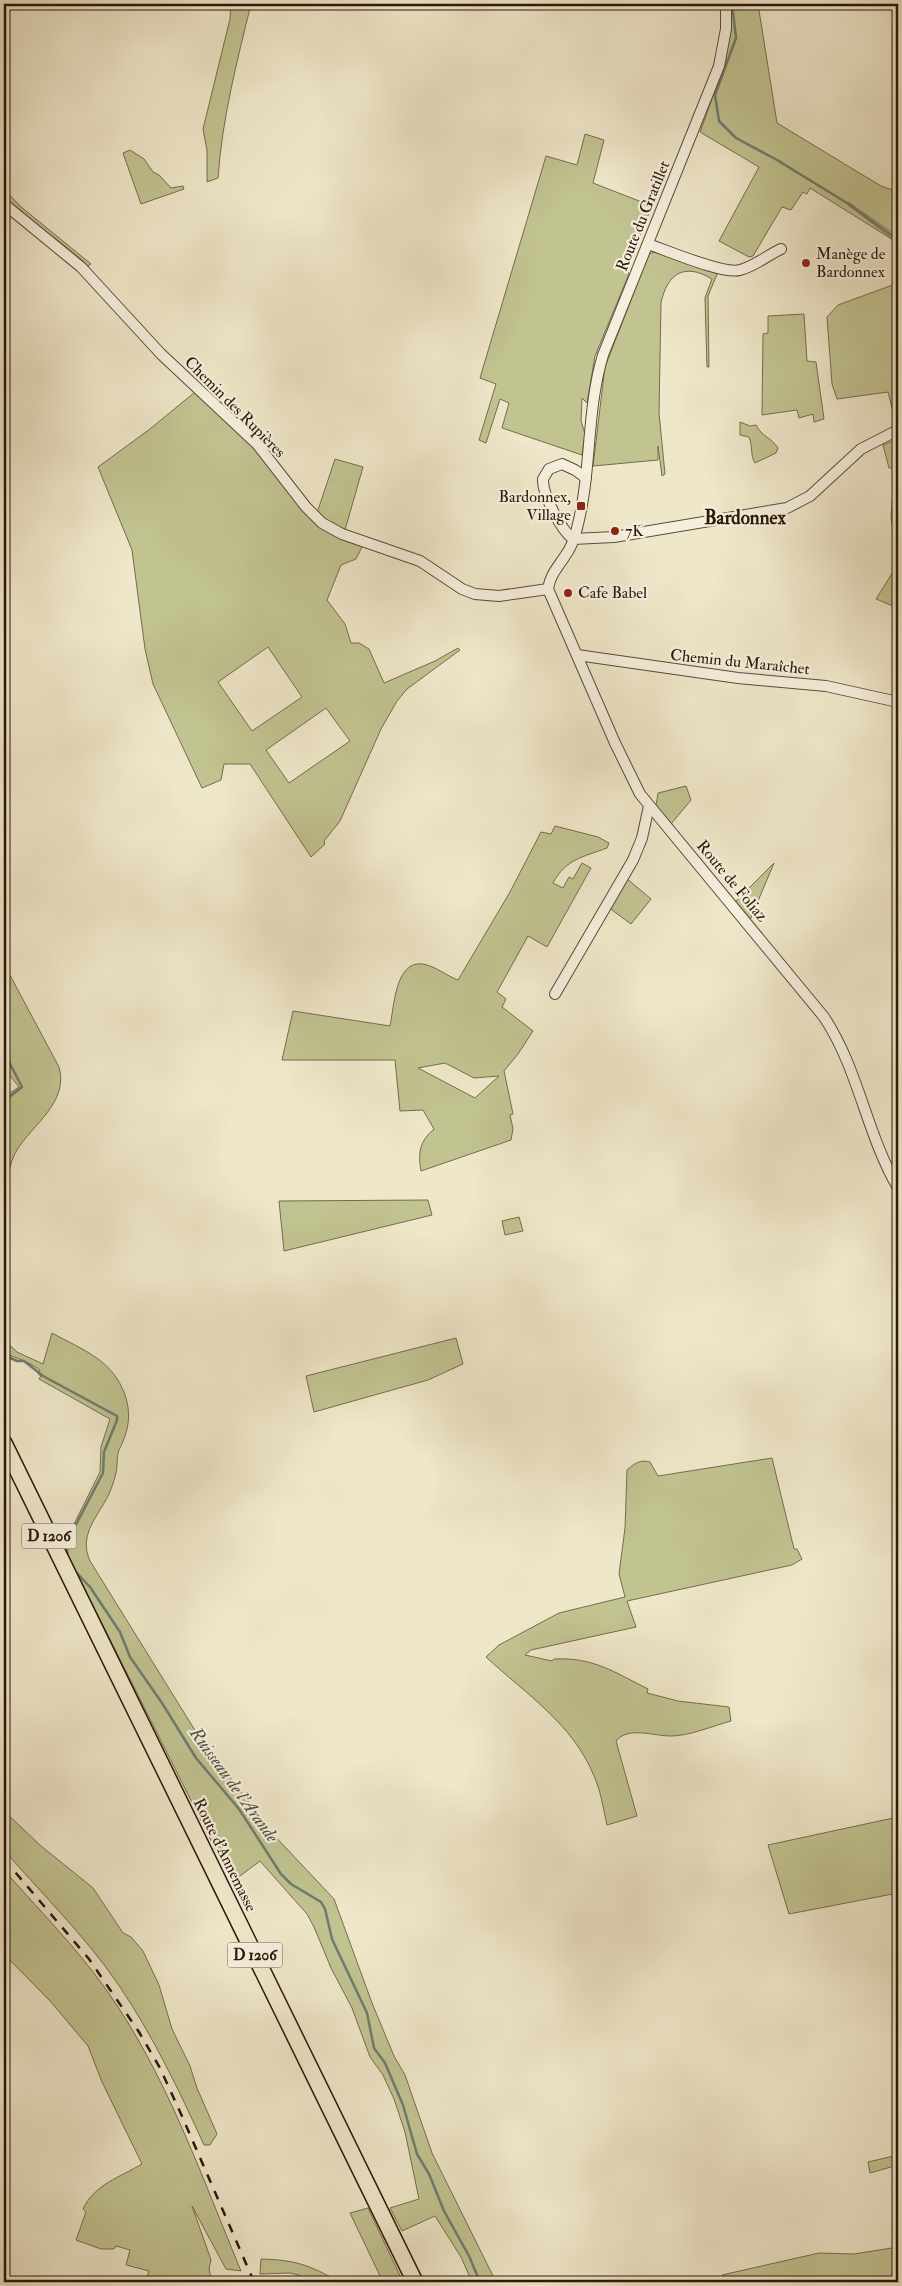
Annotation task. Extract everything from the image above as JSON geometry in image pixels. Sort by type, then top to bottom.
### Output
[{"type":"main road","name":"Route d'Annemasse","points":[[4,1443],[415,2282]]},
{"type":"street","name":"Route du Gratillet","points":[[548,589],[551,577],[566,555],[573,539],[586,478],[593,398],[600,364],[719,66],[726,29],[726,4]]},
{"type":"street","name":"Chemin des Rupières","points":[[4,204],[81,267],[160,354],[257,444],[306,507],[322,523],[342,534],[420,561],[467,592],[498,596],[548,589]]},
{"type":"street","points":[[648,244],[734,272],[782,249]]},
{"type":"street","points":[[586,478],[562,464],[549,469],[543,479],[547,498],[565,531],[573,539],[614,537],[787,508],[810,496],[861,449],[898,430]]},
{"type":"street","name":"Route de Foliaz","points":[[548,589],[623,760],[649,806],[830,1024],[847,1057],[874,1136],[898,1188]]},
{"type":"street","name":"Chemin du Maraîchet","points":[[577,655],[738,678],[826,686],[898,702]]},
{"type":"street","points":[[555,994],[633,860],[642,838],[649,806]]},
{"type":"green space","points":[[231,4],[251,4],[235,69],[223,134],[218,178],[207,182],[207,150],[203,129],[230,19]]},
{"type":"green space","points":[[731,4],[758,4],[777,123],[881,186],[898,192],[898,237],[848,202],[847,204],[898,243],[810,188],[807,194],[803,192],[791,210],[782,207],[753,256],[749,257],[719,241],[759,167],[700,132],[726,54],[731,21]]},
{"type":"green space","points":[[585,134],[604,140],[593,183],[652,206],[626,269],[629,274],[595,356],[587,403],[582,398],[581,421],[585,434],[582,455],[502,428],[509,403],[500,399],[486,443],[479,440],[496,384],[480,378],[546,156],[577,165]]},
{"type":"green space","points":[[130,150],[144,159],[153,172],[159,175],[171,188],[183,186],[184,189],[141,204],[123,153]]},
{"type":"green space","points":[[4,189],[20,206],[91,264],[88,266],[14,206],[4,197]]},
{"type":"green space","points":[[657,252],[718,272],[708,296],[709,367],[707,367],[705,298],[712,279],[693,271],[685,271],[678,274],[672,278],[661,303],[659,413],[665,474],[662,476],[658,446],[658,460],[593,466],[605,367],[648,256],[651,253]]},
{"type":"green space","points":[[898,283],[898,419],[893,412],[888,392],[837,399],[832,384],[827,317],[838,305]]},
{"type":"green space","points":[[804,314],[807,361],[816,362],[824,419],[814,422],[813,414],[799,418],[797,410],[762,415],[763,334],[768,333],[768,316]]},
{"type":"green space","points":[[195,392],[253,445],[312,521],[326,531],[363,545],[356,559],[341,565],[327,600],[345,624],[351,643],[359,643],[369,649],[384,683],[435,661],[458,648],[460,650],[407,689],[397,701],[381,729],[340,821],[324,841],[325,844],[311,857],[250,764],[224,764],[221,780],[202,788],[153,684],[145,649],[132,550],[98,467],[150,429]],"holes":[[[268,647],[302,697],[252,731],[218,682]],[[326,708],[350,741],[289,783],[266,750]]]},
{"type":"green space","points":[[740,422],[750,426],[756,425],[778,448],[776,453],[755,463],[749,437],[740,435]]},
{"type":"green space","points":[[898,439],[898,530],[893,530],[891,517],[895,468],[889,468],[883,445]]},
{"type":"green space","points":[[335,459],[363,467],[345,530],[329,523],[317,513]]},
{"type":"green space","points":[[898,564],[898,608],[876,599]]},
{"type":"green space","points":[[686,786],[691,800],[671,824],[656,806],[658,793]]},
{"type":"green space","points":[[555,826],[598,837],[609,843],[607,848],[569,864],[558,875],[553,883],[563,888],[569,877],[573,879],[582,863],[591,868],[547,947],[528,936],[497,992],[506,999],[502,1007],[533,1031],[504,1071],[513,1114],[510,1115],[513,1129],[511,1140],[421,1171],[421,1148],[425,1139],[434,1129],[423,1110],[400,1111],[395,1060],[282,1060],[293,1011],[390,1026],[395,997],[401,977],[407,969],[414,965],[423,964],[458,980],[510,892],[541,832],[551,834]],"holes":[[[445,1063],[474,1078],[499,1076],[475,1098],[418,1068]]]},
{"type":"green space","points":[[774,863],[750,920],[735,902]]},
{"type":"green space","points":[[625,877],[651,899],[631,924],[608,907]]},
{"type":"green space","points":[[4,964],[59,1067],[61,1080],[59,1091],[48,1112],[14,1155],[8,1173],[4,1198],[4,1097],[19,1087],[4,1068]]},
{"type":"green space","points":[[428,1200],[432,1215],[284,1251],[279,1201]]},
{"type":"green space","points":[[519,1217],[523,1231],[505,1235],[502,1221]]},
{"type":"green space","points":[[52,1333],[86,1351],[105,1364],[120,1383],[127,1403],[128,1424],[118,1453],[117,1470],[108,1495],[87,1536],[86,1544],[90,1561],[196,1732],[271,1832],[334,1899],[372,2003],[394,2056],[405,2075],[432,2153],[496,2282],[472,2282],[461,2257],[435,2216],[402,2231],[390,2208],[419,2199],[405,2132],[394,2099],[383,2075],[370,2057],[352,2008],[331,1968],[314,1927],[307,1914],[260,1861],[232,1882],[65,1550],[66,1540],[100,1472],[101,1447],[110,1419],[39,1379],[41,1376],[38,1374],[40,1370],[4,1353],[4,1340],[17,1352],[43,1364]]},
{"type":"green space","points":[[456,1338],[463,1364],[428,1380],[314,1412],[306,1376]]},
{"type":"green space","points":[[772,1458],[794,1549],[797,1549],[802,1559],[792,1565],[627,1601],[636,1627],[531,1650],[525,1655],[552,1661],[554,1659],[568,1659],[592,1663],[648,1689],[647,1693],[678,1701],[729,1707],[731,1721],[701,1730],[671,1736],[634,1733],[621,1736],[616,1741],[637,1816],[607,1825],[596,1782],[585,1757],[574,1741],[547,1711],[486,1657],[499,1645],[559,1613],[625,1597],[619,1574],[625,1528],[627,1470],[632,1466],[640,1462],[650,1462],[658,1476]]},
{"type":"green space","points":[[4,1811],[41,1846],[93,1888],[123,1933],[131,1937],[143,1951],[159,1985],[172,2029],[190,2066],[197,2088],[217,2134],[210,2145],[204,2145],[164,2063],[118,1984],[77,1932],[4,1850]]},
{"type":"green space","points":[[898,1817],[898,1893],[789,1914],[768,1845]]},
{"type":"green space","points":[[4,1870],[81,1957],[127,2021],[181,2125],[241,2271],[226,2269],[192,2206],[211,2260],[209,2269],[212,2282],[145,2282],[149,2271],[126,2265],[130,2250],[116,2246],[114,2249],[101,2249],[76,2240],[86,2212],[83,2209],[94,2194],[108,2182],[142,2164],[102,2082],[88,2046],[51,2002],[4,1954]]},
{"type":"green space","points":[[898,2155],[898,2165],[870,2173],[868,2162]]},
{"type":"green space","points":[[368,2208],[403,2282],[383,2282],[350,2213]]},
{"type":"green space","points":[[898,2247],[898,2277],[892,2279],[891,2282],[724,2282],[722,2275],[819,2253],[854,2254]]},
{"type":"green space","points":[[261,2259],[302,2264],[340,2282],[303,2282],[299,2275],[290,2273],[260,2274]]},
{"type":"waterway","points":[[732,4],[736,38],[715,95],[719,121],[736,138],[777,160],[847,203],[898,240]]},
{"type":"waterway","name":"Ruisseau de l'Arande","points":[[4,1052],[22,1087],[4,1101]]},
{"type":"waterway","name":"Ruisseau de l'Arande","points":[[4,1355],[17,1361],[24,1361],[43,1376],[117,1416],[104,1452],[103,1473],[70,1536],[67,1551],[68,1559]]},
{"type":"waterway","name":"Ruisseau de l'Arande","points":[[74,1570],[90,1587],[120,1632],[130,1657],[162,1703],[196,1758],[239,1809],[281,1874],[291,1884],[321,1902],[325,1909],[332,1939],[367,2013],[374,2048],[385,2063],[403,2105],[417,2154],[429,2174],[444,2211],[469,2256],[480,2282]]},
{"type":"railway","points":[[4,1859],[89,1959],[139,2032],[160,2068],[254,2282]]},
{"type":"place","name":"Manège de Bardonnex","points":[[806,263]]},
{"type":"place","name":"Bardonnex, Village","points":[[581,506]]},
{"type":"place","name":"7K","points":[[615,531]]},
{"type":"place","name":"Cafe Babel","points":[[568,593]]},
{"type":"district","name":"Bardonnex","points":[[745,518]]}]
